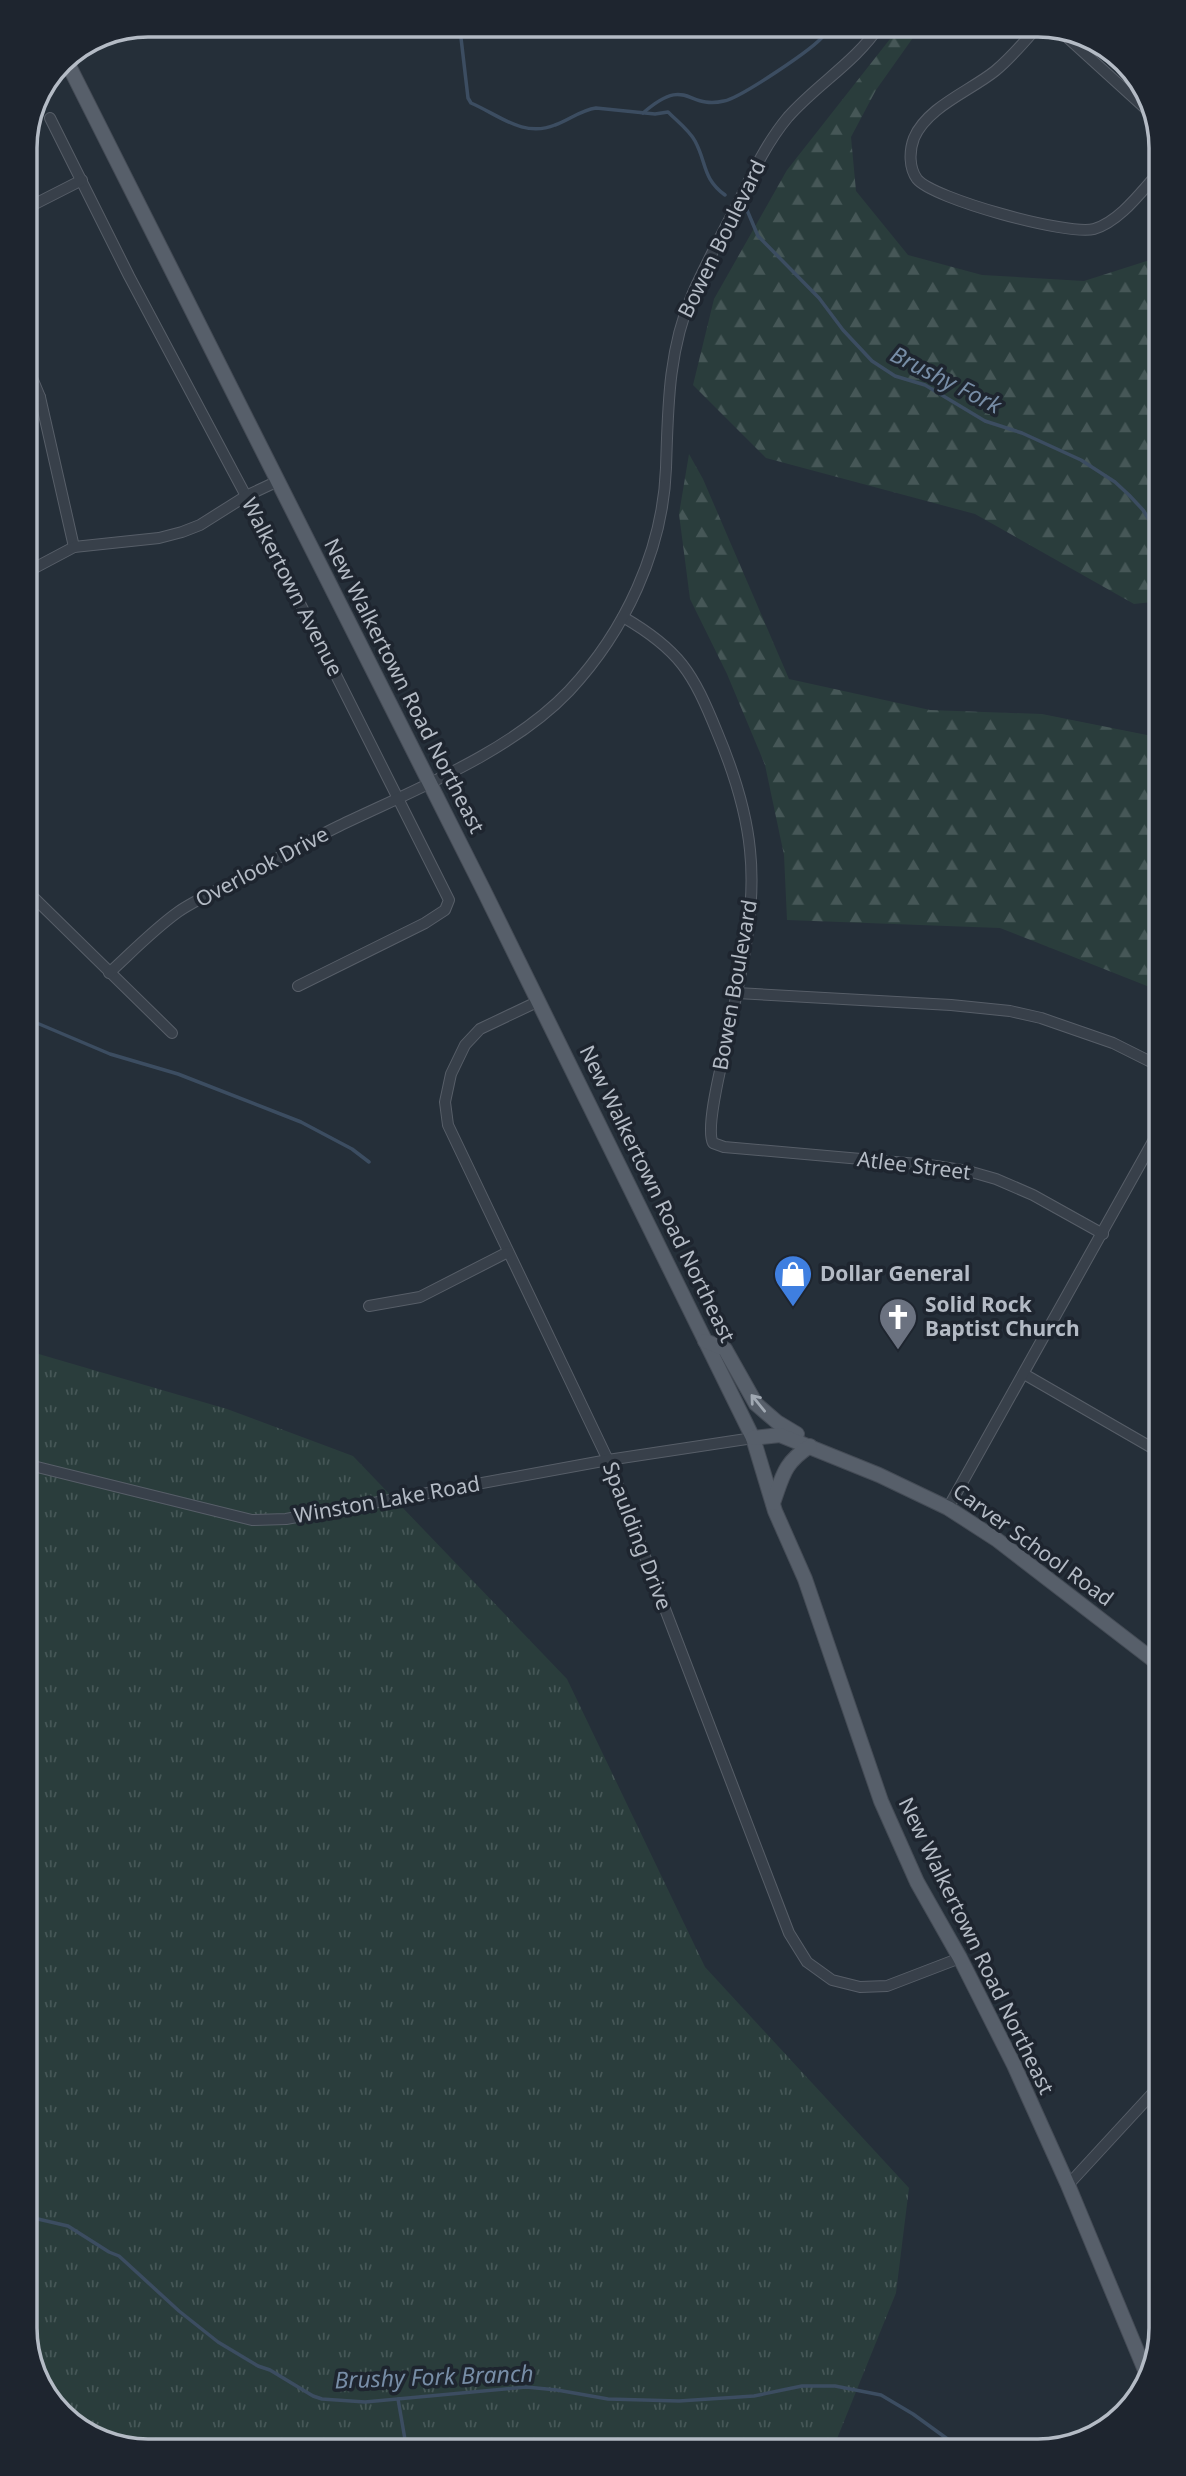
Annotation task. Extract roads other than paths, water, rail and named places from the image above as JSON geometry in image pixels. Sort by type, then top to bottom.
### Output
[{"type":"main road","name":"New Walkertown Road Northeast","points":[[70,69],[430,782],[753,1438],[773,1503],[805,1579],[881,1801],[917,1882],[960,1958],[1014,2065],[1068,2185],[1143,2365]]},
{"type":"main road","points":[[705,1341],[725,1349],[756,1404],[810,1446],[788,1463],[773,1503]]},
{"type":"main road","name":"Carver School Road","points":[[753,1438],[780,1435],[879,1475],[948,1508],[996,1539],[1149,1657]]},
{"type":"street","name":"Bowen Boulevard","points":[[430,782],[516,735],[548,710],[582,676],[623,617],[644,569],[660,515],[666,468],[670,372],[679,330],[692,295],[759,161],[775,135],[794,111],[850,60],[870,37]]},
{"type":"street","points":[[1029,37],[998,68],[941,108],[919,128],[914,137],[910,157],[918,180],[935,191],[986,209],[1083,231],[1103,225],[1115,217],[1149,182]]},
{"type":"street","points":[[1073,43],[1140,104]]},
{"type":"street","name":"Walkertown Avenue","points":[[50,117],[129,276],[246,496],[447,895],[449,905],[425,923],[298,986]]},
{"type":"street","points":[[37,203],[82,180]]},
{"type":"street","points":[[37,390],[74,547]]},
{"type":"street","points":[[37,567],[74,547],[182,533],[278,481]]},
{"type":"street","name":"Bowen Boulevard","points":[[623,617],[663,643],[690,673],[703,697],[740,797],[748,830],[752,875],[747,938],[714,1105],[710,1135],[713,1143]]},
{"type":"street","name":"Overlook Drive","points":[[110,973],[180,911],[336,828],[430,782]]},
{"type":"street","points":[[37,900],[172,1033]]},
{"type":"street","points":[[737,993],[951,1005],[1010,1011],[1060,1024],[1113,1043],[1149,1062]]},
{"type":"street","name":"Spaulding Drive","points":[[539,1001],[480,1029],[466,1045],[451,1074],[444,1102],[448,1125],[608,1460],[789,1933],[807,1962],[832,1980],[860,1987],[887,1986],[960,1958]]},
{"type":"street","name":"Atlee Street","points":[[713,1143],[724,1147],[929,1165],[981,1174],[1033,1195],[1102,1234]]},
{"type":"street","points":[[948,1508],[1149,1149]]},
{"type":"street","points":[[369,1306],[420,1297],[508,1251]]},
{"type":"street","points":[[1024,1374],[1149,1446]]},
{"type":"street","name":"Winston Lake Road","points":[[37,1467],[252,1520],[286,1519],[608,1460],[753,1438]]},
{"type":"street","points":[[1068,2185],[1149,2097]]},
{"type":"waterway","name":"Brushy Fork","points":[[460,37],[468,98],[471,103],[512,123],[532,129],[555,125],[596,108],[655,114],[668,112],[692,137],[712,182],[725,195]]},
{"type":"waterway","points":[[643,113],[669,96],[678,94],[711,102],[733,98],[793,61],[822,37]]},
{"type":"waterway","name":"Brushy Fork","points":[[747,210],[758,236],[819,298],[843,330],[872,361],[895,376],[925,385],[985,421],[1022,433],[1081,460],[1115,482],[1149,520]]},
{"type":"waterway","points":[[37,1023],[110,1054],[178,1074],[301,1122],[352,1149],[369,1162]]},
{"type":"waterway","name":"Brushy Fork Branch","points":[[37,2219],[68,2226],[119,2256],[179,2311],[218,2342],[322,2399],[365,2402],[526,2387],[608,2399],[679,2401],[754,2396],[802,2386],[835,2386],[881,2395],[947,2439]]},
{"type":"waterway","points":[[398,2399],[405,2439]]},
{"type":"place","name":"Dollar General","points":[[793,1308]]},
{"type":"place","name":"Solid Rock Baptist Church","points":[[898,1351]]}]
